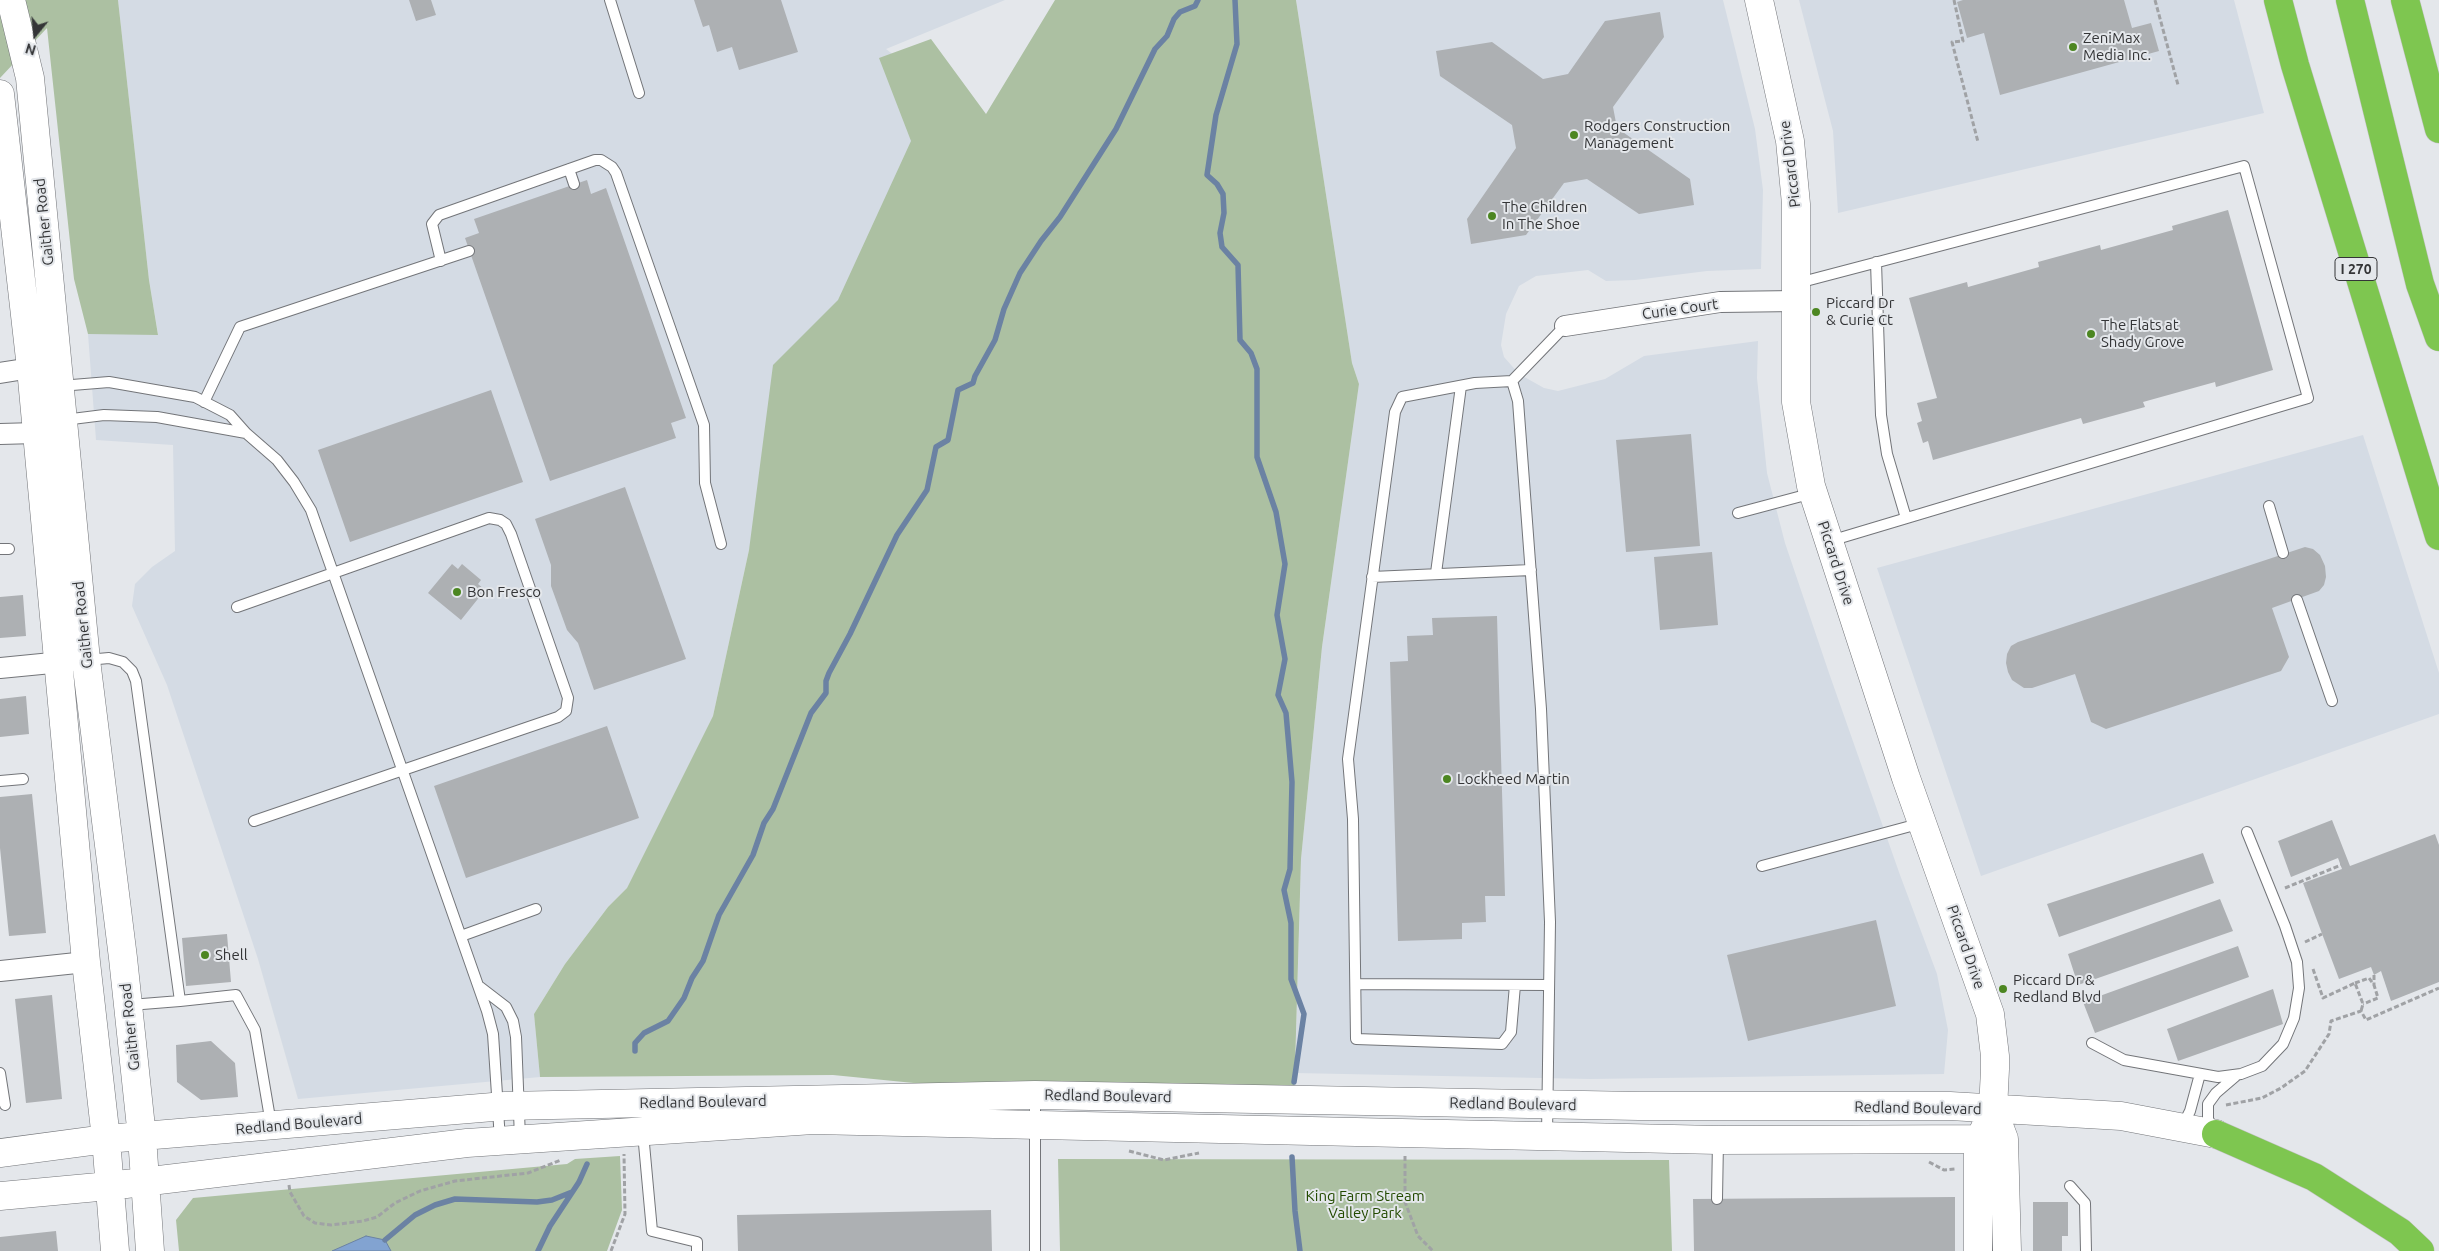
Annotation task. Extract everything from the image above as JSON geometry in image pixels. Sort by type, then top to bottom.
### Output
[{"type":"highway","name":"I 270","points":[[2278,0],[2304,94],[2439,536]]},
{"type":"highway","points":[[2350,0],[2420,284],[2439,337]]},
{"type":"highway","points":[[2405,0],[2439,129]]},
{"type":"highway","points":[[2216,1134],[2314,1177],[2400,1232],[2420,1251]]},
{"type":"main road","name":"Gaither Road","points":[[11,0],[30,78],[86,660],[142,1137],[150,1251]]},
{"type":"main road","name":"Piccard Drive","points":[[1759,0],[1790,141],[1796,204],[1796,402],[1814,493],[1923,823],[1990,1014],[1995,1056],[1992,1140],[2007,1251]]},
{"type":"main road","name":"Gaither Road","points":[[0,94],[31,368],[57,663],[86,962],[106,1139],[115,1251]]},
{"type":"main road","name":"Redland Boulevard","points":[[0,1153],[106,1139],[509,1106],[1035,1095],[1547,1104],[1950,1106],[2121,1116],[2216,1134]]},
{"type":"main road","name":"Redland Boulevard","points":[[0,1196],[145,1182],[466,1143],[814,1120],[1718,1140],[1992,1140]]},
{"type":"main road","name":"Piccard Drive","points":[[1978,1251],[1977,1168],[1992,1140]]},
{"type":"street","name":"Curie Court","points":[[1565,326],[1796,292]]},
{"type":"street","points":[[0,373],[31,368],[60,386]]},
{"type":"street","points":[[0,434],[36,433],[64,420]]},
{"type":"street","points":[[0,668],[86,660]]},
{"type":"street","points":[[0,971],[86,962]]},
{"type":"lane","points":[[610,0],[640,93]]},
{"type":"lane","points":[[441,260],[432,224],[439,214],[595,160],[600,160],[616,173],[704,425],[705,483],[721,544]]},
{"type":"lane","points":[[1796,292],[1876,262],[2244,166],[2308,398],[1829,541]]},
{"type":"lane","points":[[569,169],[574,184]]},
{"type":"lane","points":[[204,402],[240,327],[469,251]]},
{"type":"lane","points":[[1876,262],[1881,415],[1887,454],[1906,518]]},
{"type":"lane","points":[[1515,985],[1511,1032],[1502,1044],[1356,1039],[1353,819],[1348,759],[1396,412],[1402,397],[1461,386],[1512,381],[1565,326]]},
{"type":"lane","points":[[1512,381],[1518,401],[1541,709],[1550,922],[1547,1136]]},
{"type":"lane","points":[[60,386],[109,382],[195,397],[230,415],[246,433],[277,460],[294,482],[311,510],[401,771],[479,986],[493,1034],[509,1106],[510,1140]]},
{"type":"lane","points":[[1436,573],[1461,386]]},
{"type":"lane","points":[[64,420],[104,414],[157,417],[246,433]]},
{"type":"lane","points":[[1738,513],[1814,493]]},
{"type":"lane","points":[[2269,506],[2283,553]]},
{"type":"lane","points":[[236,607],[489,518],[500,520],[506,524],[511,534],[565,689],[568,705],[563,714],[558,717],[254,821]]},
{"type":"lane","points":[[1372,577],[1531,570]]},
{"type":"lane","points":[[2297,600],[2332,701]]},
{"type":"lane","points":[[86,660],[109,658],[123,662],[132,671],[136,681],[180,1001]]},
{"type":"lane","points":[[0,781],[23,779]]},
{"type":"lane","points":[[1762,866],[1923,823]]},
{"type":"lane","points":[[2092,1043],[2124,1060],[2218,1077],[2238,1074],[2262,1066],[2283,1044],[2294,1018],[2299,988],[2297,962],[2285,926],[2247,832]]},
{"type":"lane","points":[[461,936],[536,909]]},
{"type":"lane","points":[[1356,984],[1549,985]]},
{"type":"lane","points":[[479,986],[506,1008],[513,1021],[516,1037],[509,1106],[510,1140]]},
{"type":"lane","points":[[128,1005],[236,995],[255,1030],[271,1126]]},
{"type":"lane","points":[[0,1073],[5,1105]]},
{"type":"lane","points":[[2182,1127],[2190,1112],[2200,1074]]},
{"type":"lane","points":[[2216,1134],[2208,1118],[2208,1104],[2216,1093],[2238,1074]]},
{"type":"lane","points":[[1035,1095],[1035,1251]]},
{"type":"lane","points":[[643,1131],[652,1231],[697,1242],[697,1251]]},
{"type":"lane","points":[[1717,1199],[1718,1140]]},
{"type":"lane","points":[[2070,1186],[2085,1203],[2086,1251]]},
{"type":"path","points":[[1954,0],[1963,41],[1952,42],[1978,142]]},
{"type":"path","points":[[2155,0],[2178,85]]},
{"type":"path","points":[[2280,890],[2341,865]]},
{"type":"path","points":[[2285,888],[2288,897]]},
{"type":"path","points":[[2301,933],[2307,951]]},
{"type":"path","points":[[2304,942],[2322,934]]},
{"type":"path","points":[[2310,960],[2323,998],[2369,978],[2374,985]]},
{"type":"path","points":[[2363,1004],[2378,998],[2374,985],[2374,975]]},
{"type":"path","points":[[2355,983],[2363,1004],[2361,1011],[2366,1020],[2439,988]]},
{"type":"path","points":[[2208,1108],[2262,1098],[2282,1088],[2305,1071],[2320,1052],[2329,1034],[2332,1021],[2361,1011]]},
{"type":"path","points":[[1405,1148],[1405,1202],[1418,1236],[1433,1251]]},
{"type":"path","points":[[611,1251],[625,1214],[624,1150]]},
{"type":"shaded area","points":[[118,0],[1005,0],[886,49],[913,70],[948,158],[799,394],[749,550],[713,716],[627,888],[608,907],[565,964],[534,1014],[540,1077],[298,1099],[258,959],[167,685],[132,606],[135,584],[152,567],[175,551],[173,445],[96,440],[88,334],[158,334],[149,280]]},
{"type":"shaded area","points":[[1296,0],[1723,0],[1755,129],[1763,190],[1761,269],[1707,271],[1635,280],[1606,281],[1588,270],[1536,276],[1519,286],[1506,314],[1501,345],[1504,357],[1519,374],[1544,388],[1558,391],[1605,379],[1644,356],[1758,341],[1757,378],[1767,473],[1785,543],[1829,673],[1937,974],[1948,1030],[1944,1074],[1590,1079],[1295,1073],[1301,859],[1322,647],[1359,384],[1352,363]]},
{"type":"shaded area","points":[[1799,0],[2234,0],[2264,113],[1838,213],[1833,131]]},
{"type":"shaded area","points":[[2363,435],[2439,673],[2439,714],[1981,876],[1877,568]]},
{"type":"green space","points":[[0,0],[118,0],[149,280],[158,335],[88,334],[74,279],[47,28],[0,78]]},
{"type":"green space","points":[[1055,0],[1296,0],[1352,363],[1359,384],[1322,647],[1301,859],[1294,1102],[1035,1095],[833,1075],[540,1077],[534,1014],[565,964],[608,907],[627,888],[713,716],[749,550],[773,365],[838,300],[911,141],[879,58],[931,39],[986,114]]},
{"type":"green space","points":[[620,1156],[622,1210],[607,1251],[179,1251],[176,1220],[193,1198],[567,1164],[575,1159]]},
{"type":"green space","name":"King Farm Stream Valley Park","points":[[1058,1159],[1669,1160],[1672,1251],[1060,1251]]},
{"type":"water","points":[[366,1236],[385,1240],[391,1251],[332,1251]]},
{"type":"building","points":[[409,0],[431,0],[436,15],[416,21]]},
{"type":"building","points":[[694,0],[781,0],[798,52],[739,70],[732,47],[717,52],[709,25],[703,27]]},
{"type":"building","name":"ZeniMax Media Inc.","points":[[1963,0],[2124,0],[2132,28],[2151,23],[2159,51],[2000,95],[1984,33],[1967,38],[1957,2]]},
{"type":"building","points":[[1660,12],[1664,37],[1613,107],[1617,128],[1690,179],[1694,205],[1639,214],[1587,179],[1564,183],[1526,235],[1471,244],[1467,219],[1516,148],[1512,125],[1440,76],[1436,51],[1492,42],[1543,79],[1568,74],[1605,21]]},
{"type":"building","points":[[587,180],[591,194],[606,188],[686,418],[671,423],[676,438],[550,481],[465,238],[479,233],[474,219]]},
{"type":"building","name":"The Flats at Shady Grove","points":[[2228,210],[2273,370],[2216,387],[2215,382],[2143,402],[2145,407],[2083,424],[2081,418],[1933,460],[1928,441],[1923,443],[1917,423],[1922,421],[1917,403],[1937,398],[1909,298],[1967,282],[1968,287],[2039,267],[2038,262],[2100,245],[2101,250],[2173,230],[2172,226]]},
{"type":"building","points":[[491,390],[523,482],[350,542],[318,450]]},
{"type":"building","points":[[1691,434],[1700,546],[1626,552],[1616,440]]},
{"type":"building","points":[[625,487],[686,659],[594,690],[578,643],[567,630],[551,586],[551,565],[535,519]]},
{"type":"building","points":[[2305,547],[2313,549],[2320,555],[2325,566],[2326,577],[2324,585],[2319,591],[2272,608],[2289,657],[2281,671],[2106,729],[2091,722],[2075,674],[2032,688],[2024,688],[2012,680],[2008,672],[2007,654],[2011,646],[2018,642]]},
{"type":"building","points":[[1712,552],[1718,625],[1660,630],[1654,557]]},
{"type":"building","name":"Bon Fresco","points":[[452,564],[458,569],[462,564],[481,580],[478,584],[485,590],[461,620],[428,593]]},
{"type":"building","points":[[23,595],[26,636],[0,638],[0,597]]},
{"type":"building","name":"Lockheed Martin","points":[[1497,616],[1505,896],[1485,896],[1486,922],[1462,923],[1462,939],[1398,941],[1390,662],[1408,661],[1407,636],[1433,635],[1432,618]]},
{"type":"building","points":[[26,696],[29,734],[0,737],[0,699]]},
{"type":"building","points":[[607,726],[639,818],[466,878],[434,786]]},
{"type":"building","points":[[32,794],[46,933],[9,936],[0,848],[0,797]]},
{"type":"building","points":[[2332,820],[2350,866],[2435,834],[2439,845],[2439,982],[2391,1001],[2381,971],[2374,975],[2371,967],[2339,979],[2303,883],[2342,869],[2338,858],[2291,877],[2278,841]]},
{"type":"building","points":[[2203,853],[2214,883],[2059,937],[2047,904]]},
{"type":"building","points":[[2220,899],[2233,931],[2078,985],[2068,954]]},
{"type":"building","points":[[1876,920],[1896,1006],[1748,1041],[1727,955]]},
{"type":"building","points":[[227,934],[231,982],[186,986],[182,938]]},
{"type":"building","points":[[2238,946],[2249,977],[2095,1033],[2083,1002]]},
{"type":"building","points":[[2273,989],[2283,1024],[2178,1061],[2167,1029]]},
{"type":"building","points":[[52,995],[62,1099],[26,1103],[15,999]]},
{"type":"building","points":[[211,1041],[235,1063],[238,1097],[201,1100],[177,1082],[176,1045]]},
{"type":"building","points":[[1955,1197],[1955,1251],[1694,1251],[1693,1199]]},
{"type":"building","points":[[2033,1202],[2068,1202],[2068,1236],[2062,1236],[2062,1251],[2033,1251]]},
{"type":"building","points":[[991,1210],[992,1251],[738,1251],[737,1215]]},
{"type":"building","points":[[56,1231],[58,1251],[0,1251],[0,1237]]},
{"type":"waterway","points":[[635,1051],[635,1043],[644,1033],[668,1021],[684,998],[692,978],[703,961],[719,915],[753,855],[764,823],[773,809],[811,713],[826,693],[826,681],[829,673],[850,634],[897,535],[927,490],[936,447],[948,440],[958,390],[973,383],[995,340],[1004,309],[1020,273],[1041,241],[1060,217],[1116,129],[1155,49],[1167,36],[1174,19],[1180,12],[1195,6],[1198,0]]},
{"type":"waterway","points":[[1235,0],[1237,44],[1216,115],[1207,175],[1217,184],[1223,194],[1224,213],[1220,233],[1222,247],[1238,265],[1240,340],[1251,353],[1257,369],[1257,457],[1276,512],[1285,564],[1277,615],[1285,659],[1278,695],[1286,713],[1292,782],[1290,869],[1284,890],[1291,923],[1291,979],[1304,1014],[1294,1082]]},
{"type":"waterway","points":[[1292,1157],[1295,1211],[1300,1251]]},
{"type":"waterway","points":[[538,1251],[550,1226],[579,1182],[587,1164]]},
{"type":"waterway","points":[[385,1240],[415,1215],[435,1205],[455,1199],[537,1202],[552,1200],[572,1192]]},
{"type":"place","name":"ZeniMax Media Inc.","points":[[2073,47]]},
{"type":"place","name":"Rodgers Construction Management","points":[[1574,135]]},
{"type":"place","name":"The Children In The Shoe","points":[[1492,216]]},
{"type":"place","name":"Piccard Dr & Curie Ct","points":[[1816,312]]},
{"type":"place","name":"The Flats at Shady Grove","points":[[2091,334]]},
{"type":"place","name":"Bon Fresco","points":[[457,592]]},
{"type":"place","name":"Lockheed Martin","points":[[1447,779]]},
{"type":"place","name":"Shell","points":[[205,955]]},
{"type":"place","name":"Piccard Dr & Redland Blvd","points":[[2003,989]]}]
